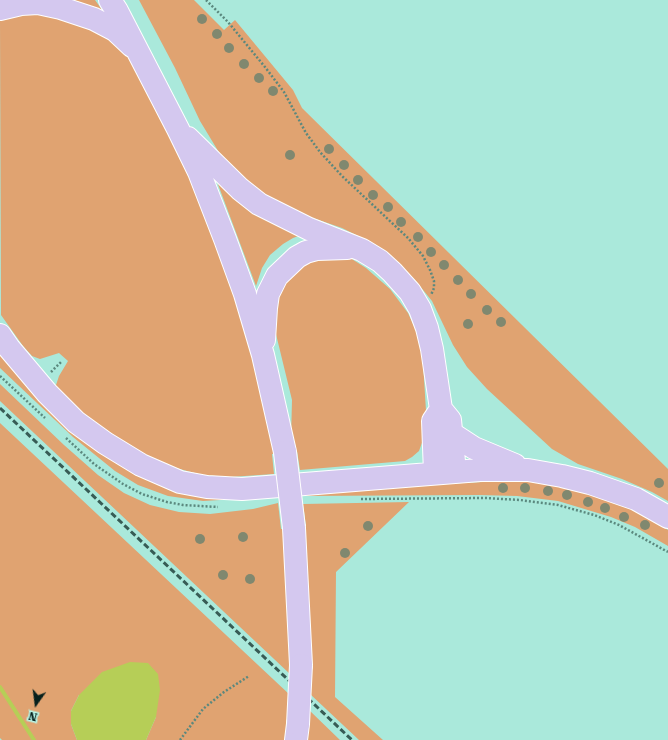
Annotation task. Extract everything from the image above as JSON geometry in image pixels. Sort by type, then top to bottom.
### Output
[{"type":"main road","points":[[110,0],[139,52],[198,172],[226,239],[245,294],[263,355],[285,452],[294,528],[301,665],[297,732]]},
{"type":"main road","points":[[0,9],[21,4],[38,3],[61,8],[94,19],[115,30],[139,52]]},
{"type":"main road","points":[[178,129],[240,189],[259,204],[309,229],[362,250],[380,261],[410,292],[420,309],[427,328],[432,349],[441,409],[450,420],[451,433],[445,472]]},
{"type":"main road","points":[[263,355],[268,294],[277,276],[282,270],[297,257],[317,249],[340,248],[362,250]]},
{"type":"main road","points":[[0,335],[47,393],[76,422],[105,443],[141,465],[180,482],[207,487],[242,489],[445,472],[505,469],[528,470],[550,473],[590,483],[636,499],[668,517]]},
{"type":"main road","points":[[441,409],[433,421],[445,472]]},
{"type":"main road","points":[[451,433],[474,448],[528,470]]},
{"type":"path","points":[[206,0],[228,22],[265,66],[284,92],[306,133],[320,152],[342,176],[408,238],[423,256],[434,281],[434,288],[429,301],[420,309]]},
{"type":"path","points":[[354,499],[485,498],[520,500],[558,505],[594,515],[619,525],[668,552]]},
{"type":"path","points":[[167,502],[183,505],[224,506]]},
{"type":"path","points":[[180,740],[204,709],[224,692],[249,676]]},
{"type":"shaded area","points":[[73,0],[95,0],[105,14],[82,3]]},
{"type":"shaded area","points":[[139,0],[194,0],[224,30],[235,20],[293,90],[302,108],[668,469],[668,501],[652,492],[622,479],[578,464],[552,449],[487,389],[467,367],[453,345],[432,301],[415,280],[396,261],[376,245],[342,228],[284,208],[264,196],[223,159],[200,121],[175,68]]},
{"type":"shaded area","points":[[36,13],[86,26],[136,58],[191,166],[234,292],[261,388],[277,453],[272,454],[274,474],[230,477],[202,475],[176,468],[143,454],[87,419],[55,388],[59,376],[68,361],[59,353],[40,359],[32,356],[1,315],[0,21],[13,16]]},
{"type":"shaded area","points":[[213,171],[301,235],[283,244],[270,255],[262,268],[256,286]]},
{"type":"shaded area","points":[[344,254],[366,268],[390,289],[408,313],[418,335],[423,362],[426,411],[424,437],[419,451],[405,461],[300,470],[297,451],[293,452],[291,439],[292,400],[274,326],[280,267]]},
{"type":"shaded area","points":[[0,351],[106,454],[254,498],[203,501],[168,496],[138,485],[115,471],[73,437],[0,368]]},
{"type":"shaded area","points":[[0,384],[98,475],[124,493],[150,505],[179,512],[210,514],[253,509],[278,503],[281,529],[287,529],[291,675],[0,401]]},
{"type":"shaded area","points":[[0,423],[290,695],[287,740],[146,740],[156,717],[79,695],[71,711],[71,724],[77,740],[2,740],[0,738]]},
{"type":"shaded area","points":[[526,481],[552,485],[588,494],[632,509],[668,530],[668,546],[635,527],[611,517],[558,501],[517,496],[479,495],[303,496],[302,491]]},
{"type":"shaded area","points":[[409,502],[336,572],[335,697],[383,740],[359,740],[310,694],[303,527],[306,526],[303,504]]},
{"type":"shaded area","points":[[130,662],[148,663],[158,674],[160,690],[156,717],[146,740],[77,740],[71,724],[71,711],[79,695],[102,672]]},
{"type":"shaded area","points":[[309,710],[340,740],[307,740]]},
{"type":"waterway","points":[[0,687],[34,740]]},
{"type":"railway","points":[[0,408],[352,740]]}]
